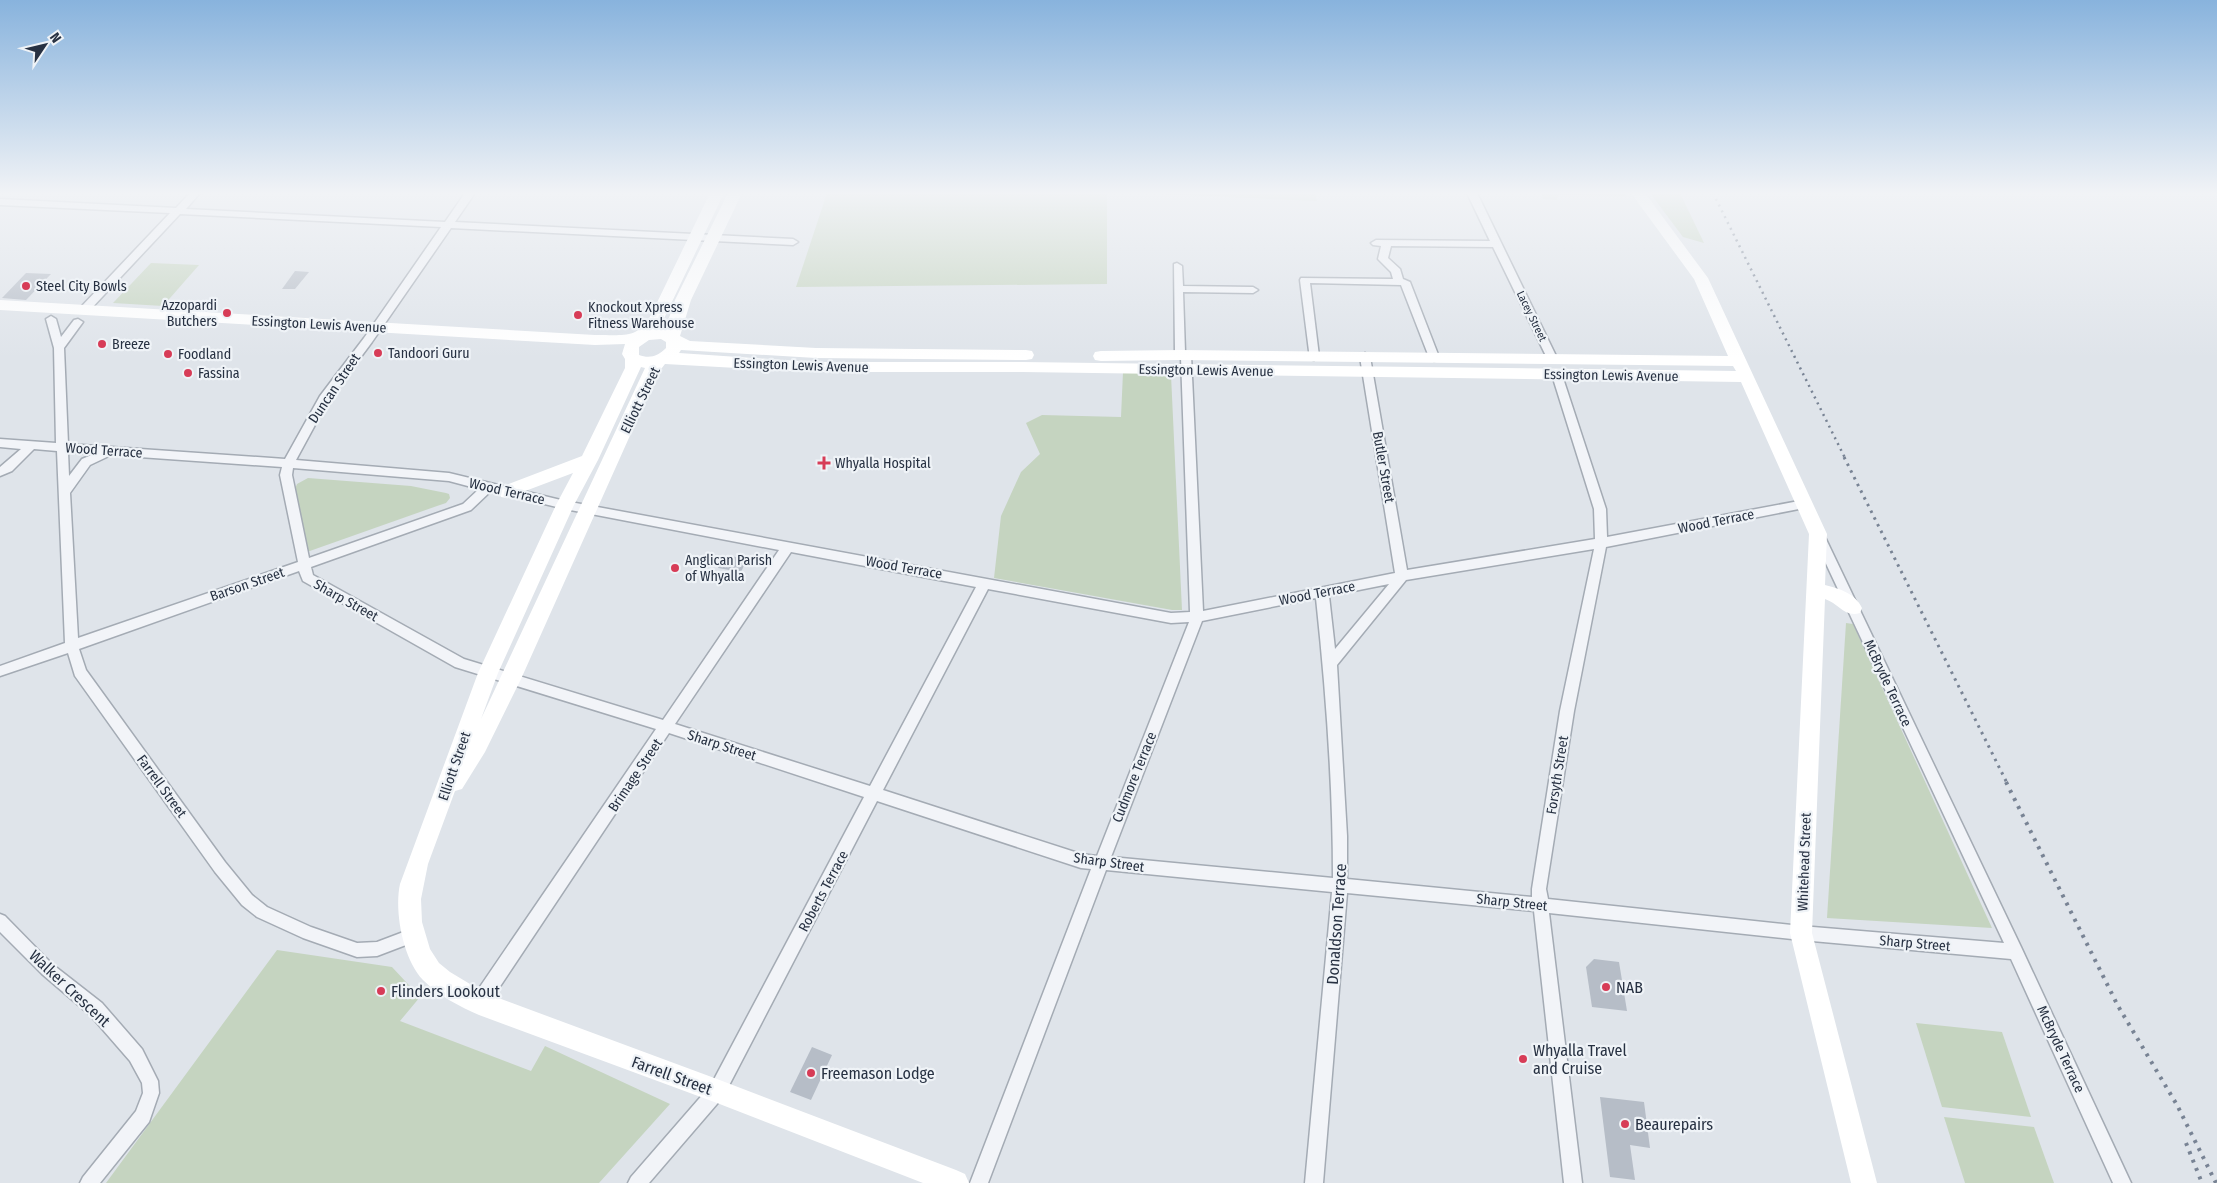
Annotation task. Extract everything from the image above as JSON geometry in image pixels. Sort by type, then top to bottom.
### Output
[{"type":"main road","name":"McBryde Terrace","points":[[1679,248],[1701,278],[1804,504]]},
{"type":"main road","name":"Essington Lewis Avenue","points":[[0,306],[81,316]]},
{"type":"main road","name":"Essington Lewis Avenue","points":[[372,334],[595,340],[640,338]]},
{"type":"main road","name":"Elliott Street","points":[[439,806],[478,746],[511,680]]},
{"type":"street","points":[[59,348],[81,316],[144,248]]},
{"type":"street","name":"Duncan Street","points":[[288,463],[324,399],[431,248]]},
{"type":"street","points":[[691,248],[660,314],[631,346],[632,356],[644,363],[662,359],[674,349],[672,339],[683,300],[709,248]]},
{"type":"street","points":[[1385,248],[1386,250],[1383,259],[1396,272],[1398,281]]},
{"type":"street","name":"Lacey Street","points":[[1498,248],[1552,358]]},
{"type":"street","name":"Cudmore Terrace","points":[[978,1183],[1100,862],[1198,617],[1177,266]]},
{"type":"street","points":[[1314,356],[1305,280],[1405,282],[1434,358]]},
{"type":"street","points":[[1178,289],[1253,290]]},
{"type":"street","name":"Essington Lewis Avenue","points":[[0,317],[51,319],[81,316],[372,334],[632,356]]},
{"type":"street","name":"Farrell Street","points":[[51,319],[59,348],[59,385],[72,646],[80,672],[220,867],[247,900],[262,912],[279,921],[357,950],[376,949],[414,935]]},
{"type":"street","points":[[640,338],[658,334],[672,339]]},
{"type":"street","name":"Essington Lewis Avenue","points":[[672,339],[686,346],[816,353],[1094,356],[1184,360],[1368,374],[1746,377]]},
{"type":"street","name":"Elliott Street","points":[[439,806],[488,673],[565,505],[634,368],[632,356]]},
{"type":"street","name":"Essington Lewis Avenue","points":[[662,359],[812,367],[1314,356],[1739,361]]},
{"type":"street","name":"Butler Street","points":[[1365,357],[1402,576]]},
{"type":"street","points":[[1552,358],[1557,375]]},
{"type":"street","name":"Elliott Street","points":[[511,680],[651,371],[662,359]]},
{"type":"street","name":"Forsyth Street","points":[[1557,375],[1600,509],[1601,542],[1567,711],[1539,889],[1573,1183]]},
{"type":"street","name":"Wood Terrace","points":[[0,443],[288,463],[448,478],[565,505],[1171,618],[1198,617],[1402,576],[1601,542],[1804,504]]},
{"type":"street","points":[[0,472],[8,468],[33,444]]},
{"type":"street","points":[[65,491],[82,466],[112,450]]},
{"type":"street","points":[[508,492],[589,460]]},
{"type":"street","name":"Sharp Street","points":[[288,463],[286,475],[308,578],[460,663],[667,727],[1082,861],[1541,905],[1801,933],[2016,952]]},
{"type":"street","name":"Barson Street","points":[[0,671],[467,507],[488,487]]},
{"type":"street","name":"McBryde Terrace","points":[[1804,504],[2016,952],[2122,1183]]},
{"type":"street","name":"Whitehead Street","points":[[1818,534],[1801,933],[1864,1183]]},
{"type":"street","name":"Brimage Street","points":[[479,1003],[788,546]]},
{"type":"street","points":[[1330,664],[1402,576]]},
{"type":"street","name":"Roberts Terrace","points":[[637,1183],[717,1091],[985,582]]},
{"type":"street","points":[[1815,589],[1838,596],[1853,608]]},
{"type":"street","name":"Donaldson Terrace","points":[[1314,1183],[1340,886],[1340,836],[1330,664],[1322,592]]},
{"type":"street","name":"Farrell Street","points":[[439,806],[410,891],[414,935],[420,955],[430,970],[461,994],[479,1003],[717,1091],[956,1183]]},
{"type":"street","name":"Walker Crescent","points":[[0,922],[47,969],[96,1009],[136,1056],[150,1081],[151,1094],[143,1116],[89,1183]]},
{"type":"green space","points":[[809,248],[1107,248],[1107,284],[796,287]]},
{"type":"green space","points":[[151,263],[199,265],[163,306],[113,303]]},
{"type":"green space","points":[[1123,372],[1171,375],[1182,610],[1172,610],[994,578],[1001,516],[1021,472],[1040,454],[1026,423],[1042,415],[1121,417]]},
{"type":"green space","points":[[308,478],[411,486],[446,493],[449,494],[450,498],[446,503],[307,552],[295,489],[297,484]]},
{"type":"green space","points":[[1846,623],[1853,624],[1992,928],[1827,918]]},
{"type":"green space","points":[[277,950],[392,967],[420,997],[400,1021],[531,1071],[545,1046],[670,1104],[599,1183],[106,1183]]},
{"type":"green space","points":[[1916,1023],[2002,1032],[2031,1117],[1942,1107]]},
{"type":"green space","points":[[1944,1117],[2034,1127],[2054,1183],[1965,1183]]},
{"type":"building","points":[[295,271],[309,272],[295,289],[282,289]]},
{"type":"building","name":"Steel City Bowls","points":[[26,273],[51,274],[26,300],[2,298]]},
{"type":"building","points":[[724,555],[747,559],[741,572],[718,568]]},
{"type":"building","name":"NAB","points":[[1594,959],[1619,962],[1627,1011],[1592,1007],[1586,967]]},
{"type":"building","name":"Freemason Lodge","points":[[812,1047],[832,1055],[811,1100],[790,1092]]},
{"type":"building","name":"Beaurepairs","points":[[1600,1097],[1644,1102],[1650,1148],[1630,1145],[1635,1180],[1610,1177]]},
{"type":"railway","points":[[1740,248],[1845,458]]},
{"type":"railway","points":[[1844,457],[2007,783]]},
{"type":"railway","points":[[2006,782],[2118,1006],[2177,1105],[2216,1183]]},
{"type":"railway","points":[[2186,1143],[2202,1183]]},
{"type":"place","name":"Steel City Bowls","points":[[26,286]]},
{"type":"place","name":"Azzopardi Butchers","points":[[227,313]]},
{"type":"place","name":"Knockout Xpress Fitness Warehouse","points":[[578,315]]},
{"type":"place","name":"Breeze","points":[[102,344]]},
{"type":"place","name":"Tandoori Guru","points":[[378,353]]},
{"type":"place","name":"Foodland","points":[[168,354]]},
{"type":"place","name":"Fassina","points":[[188,373]]},
{"type":"place","name":"Whyalla Hospital","points":[[824,463]]},
{"type":"place","name":"Anglican Parish of Whyalla","points":[[675,568]]},
{"type":"place","name":"NAB","points":[[1606,987]]},
{"type":"place","name":"Flinders Lookout","points":[[381,991]]},
{"type":"place","name":"Whyalla Travel and Cruise","points":[[1523,1059]]},
{"type":"place","name":"Freemason Lodge","points":[[811,1073]]},
{"type":"place","name":"Beaurepairs","points":[[1625,1124]]}]
